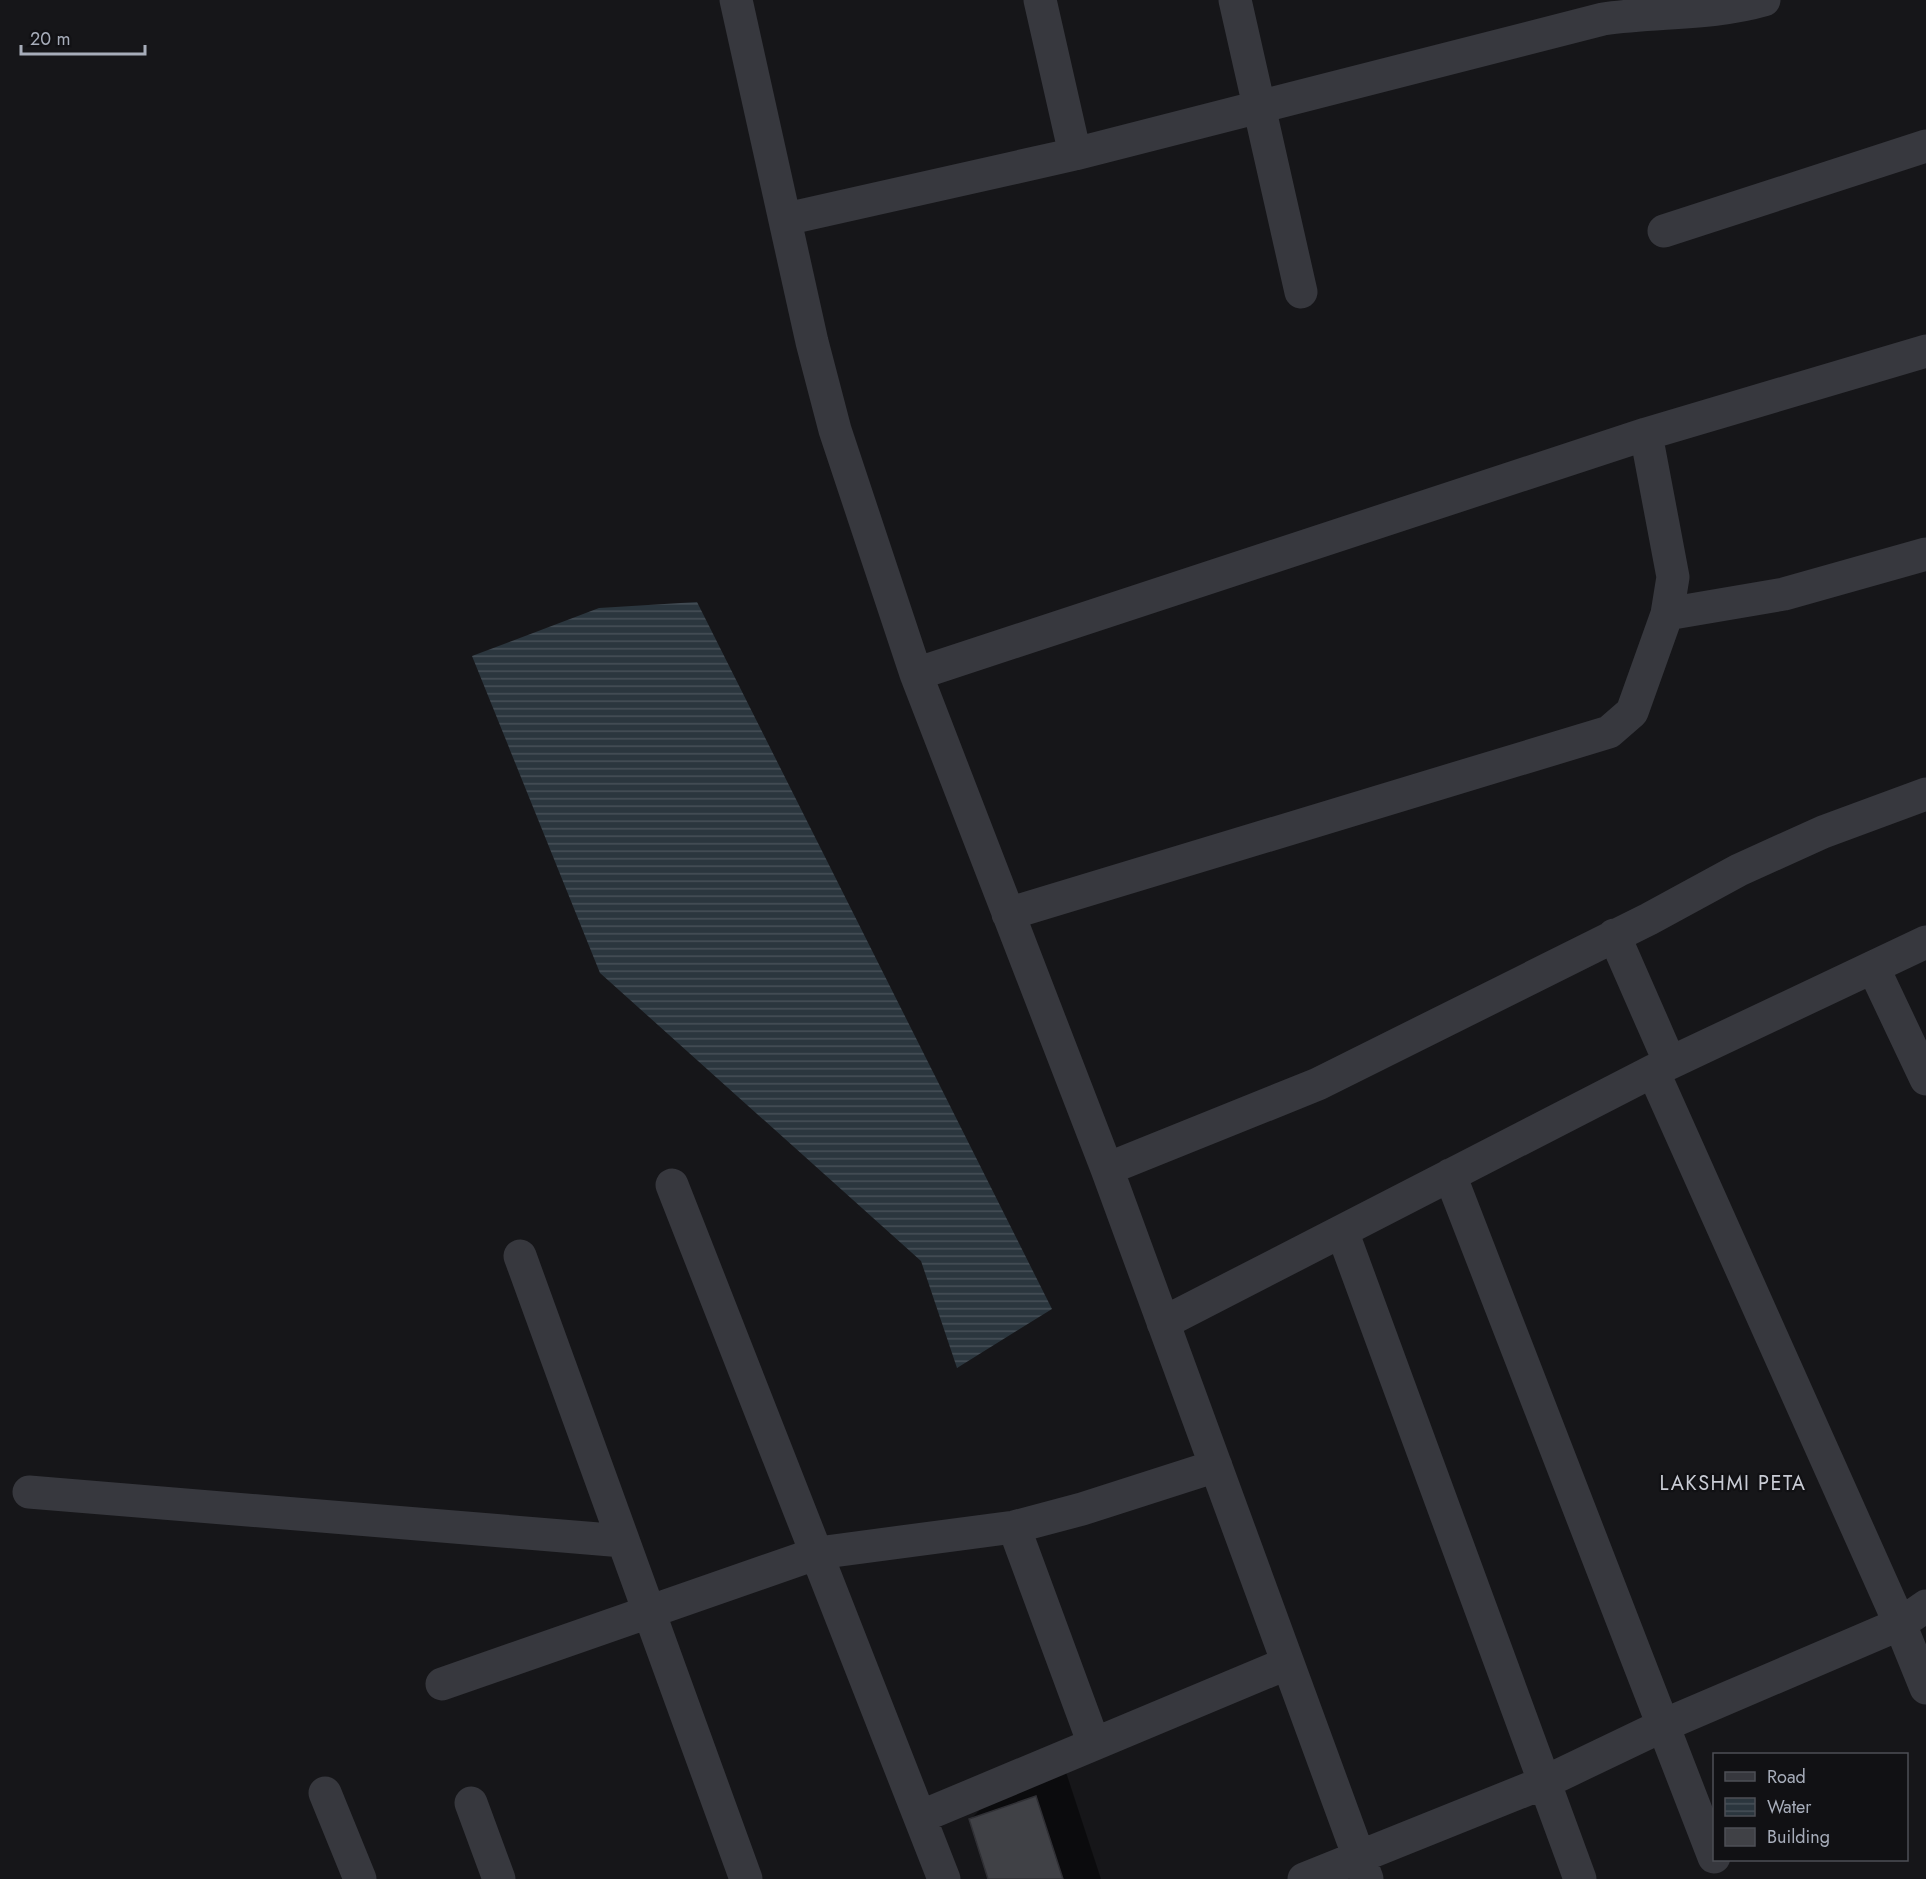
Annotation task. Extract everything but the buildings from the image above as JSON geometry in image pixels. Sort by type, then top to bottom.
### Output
[{"type":"street","points":[[736,0],[812,342],[835,430],[916,674],[1107,1169],[1364,1869]]},
{"type":"street","points":[[1040,0],[1076,154]]},
{"type":"street","points":[[1235,0],[1301,292]]},
{"type":"street","points":[[786,219],[1076,154],[1603,18],[1686,10],[1717,10],[1764,0]]},
{"type":"street","points":[[1664,231],[1926,146]]},
{"type":"street","points":[[916,674],[1663,429],[1926,351]]},
{"type":"street","points":[[1008,914],[1609,732],[1632,712],[1674,613],[1663,429]]},
{"type":"street","points":[[1674,613],[1784,594],[1926,554]]},
{"type":"street","points":[[1107,1169],[1318,1084],[1739,870],[1812,837],[1926,794]]},
{"type":"street","points":[[1614,935],[1662,1067],[1913,1615],[1926,1688]]},
{"type":"street","points":[[1163,1323],[1662,1067],[1926,942]]},
{"type":"street","points":[[1873,966],[1926,1079]]},
{"type":"street","points":[[1450,1175],[1713,1853]]},
{"type":"street","points":[[672,1185],[818,1552],[944,1879]]},
{"type":"street","points":[[1342,1231],[1580,1879]]},
{"type":"street","points":[[520,1256],[746,1879]]},
{"type":"street","points":[[442,1684],[818,1552],[1014,1527],[1082,1509],[1216,1466]]},
{"type":"street","points":[[29,1492],[623,1541]]},
{"type":"street","points":[[1014,1527],[1094,1744]]},
{"type":"street","points":[[1304,1879],[1364,1869],[1664,1725],[1913,1615]]},
{"type":"street","points":[[920,1817],[1287,1663]]},
{"type":"street","points":[[325,1793],[360,1879]]},
{"type":"street","points":[[471,1803],[499,1879]]},
{"type":"street","points":[[1716,1861],[1723,1879]]},
{"type":"water","points":[[697,602],[1052,1309],[957,1368],[921,1261],[600,973],[472,656],[599,608]]},
{"type":"district","name":"LAKSHMI PETA","points":[[1733,1483]]}]
